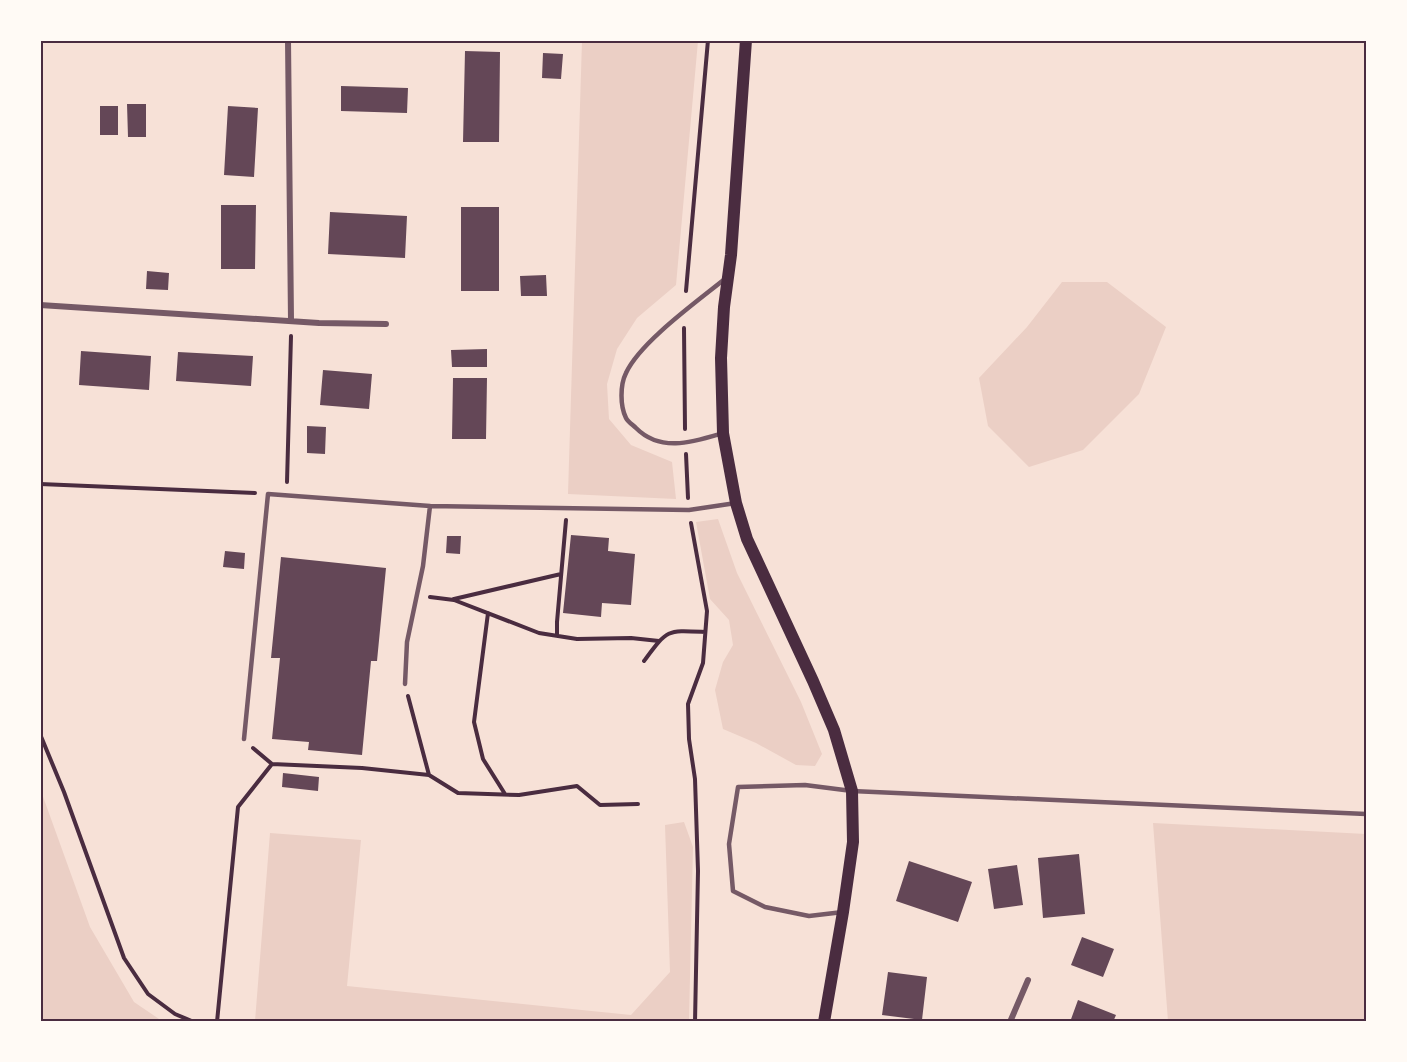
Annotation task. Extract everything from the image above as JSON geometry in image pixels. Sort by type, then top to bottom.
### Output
[{"type":"main road","points":[[746,40],[721,358],[723,433],[736,503],[747,539],[834,730],[852,791],[853,842],[824,1022]]},
{"type":"street","points":[[288,40],[291,320]]},
{"type":"street","points":[[40,305],[386,324]]},
{"type":"street","points":[[1010,1022],[1028,980]]},
{"type":"lane","points":[[723,433],[685,444],[662,444],[641,433],[626,418],[621,394],[626,373],[647,345],[728,276]]},
{"type":"lane","points":[[244,739],[268,494],[430,506],[689,510],[736,503]]},
{"type":"lane","points":[[405,684],[407,642],[423,566],[430,506]]},
{"type":"lane","points":[[843,912],[809,916],[765,907],[733,891],[729,844],[738,787],[805,785],[852,791],[1366,813]]},
{"type":"path","points":[[695,1022],[698,872],[688,704],[703,663],[707,611],[689,510],[683,385],[685,311],[708,40]]},
{"type":"path","points":[[286,494],[291,320]]},
{"type":"path","points":[[40,484],[268,494]]},
{"type":"path","points":[[557,636],[568,508]]},
{"type":"path","points":[[454,600],[561,574]]},
{"type":"path","points":[[417,597],[454,600],[538,633],[577,639],[631,638],[659,641]]},
{"type":"path","points":[[488,613],[474,722],[483,759],[505,794]]},
{"type":"path","points":[[644,661],[659,641],[674,630],[705,632]]},
{"type":"path","points":[[405,684],[429,775]]},
{"type":"path","points":[[40,734],[64,792],[124,958],[148,994],[175,1014],[194,1022]]},
{"type":"path","points":[[244,739],[272,765],[362,768],[429,775],[458,793],[519,795],[577,786],[600,805],[638,804]]},
{"type":"path","points":[[217,1022],[238,807],[272,765]]},
{"type":"shaded area","points":[[582,41],[698,41],[676,285],[637,318],[617,349],[607,384],[609,419],[631,445],[672,462],[676,499],[568,494]]},
{"type":"shaded area","points":[[1062,282],[1107,282],[1166,327],[1139,394],[1083,450],[1029,467],[988,426],[979,378],[1027,327]]},
{"type":"shaded area","points":[[718,519],[737,573],[801,702],[822,754],[815,766],[796,765],[756,743],[723,729],[715,690],[723,662],[733,645],[729,620],[710,599],[696,522]]},
{"type":"shaded area","points":[[41,791],[90,927],[134,1002],[162,1021],[41,1021]]},
{"type":"shaded area","points":[[684,822],[693,847],[689,1021],[255,1021],[270,833],[361,840],[347,986],[631,1015],[670,972],[665,825]]},
{"type":"shaded area","points":[[1153,823],[1366,834],[1366,1021],[1168,1021]]},
{"type":"building","points":[[465,51],[500,52],[499,142],[463,142]]},
{"type":"building","points":[[543,53],[563,54],[561,79],[542,78]]},
{"type":"building","points":[[341,86],[408,88],[407,113],[341,111]]},
{"type":"building","points":[[127,104],[146,104],[146,137],[128,137]]},
{"type":"building","points":[[100,106],[118,106],[118,135],[100,135]]},
{"type":"building","points":[[228,106],[258,108],[254,177],[224,175]]},
{"type":"building","points":[[221,205],[256,205],[255,269],[221,269]]},
{"type":"building","points":[[461,207],[499,207],[499,291],[461,291]]},
{"type":"building","points":[[330,212],[407,216],[405,258],[328,254]]},
{"type":"building","points":[[147,271],[169,273],[168,290],[146,289]]},
{"type":"building","points":[[546,275],[547,296],[521,296],[520,276]]},
{"type":"building","points":[[487,349],[487,367],[452,367],[451,350]]},
{"type":"building","points":[[81,351],[151,356],[149,390],[79,385]]},
{"type":"building","points":[[178,352],[253,356],[251,386],[176,381]]},
{"type":"building","points":[[323,370],[372,374],[369,409],[320,405]]},
{"type":"building","points":[[453,378],[487,378],[486,439],[452,439]]},
{"type":"building","points":[[307,426],[326,427],[325,454],[307,453]]},
{"type":"building","points":[[571,535],[609,538],[608,551],[635,554],[631,605],[602,603],[601,617],[563,613]]},
{"type":"building","points":[[447,536],[461,536],[460,554],[446,553]]},
{"type":"building","points":[[225,551],[245,553],[244,569],[223,567]]},
{"type":"building","points":[[281,557],[386,568],[377,661],[371,661],[362,755],[308,750],[309,742],[272,739],[280,658],[271,658]]},
{"type":"building","points":[[283,773],[319,777],[318,791],[282,787]]},
{"type":"building","points":[[1079,854],[1085,914],[1043,918],[1038,858]]},
{"type":"building","points":[[909,861],[972,882],[958,922],[896,901]]},
{"type":"building","points":[[1017,865],[1023,905],[994,909],[988,869]]},
{"type":"building","points":[[1082,937],[1114,949],[1103,977],[1071,965]]},
{"type":"building","points":[[888,972],[927,977],[922,1020],[882,1015]]},
{"type":"building","points":[[1078,1000],[1116,1015],[1113,1022],[1070,1022]]}]
